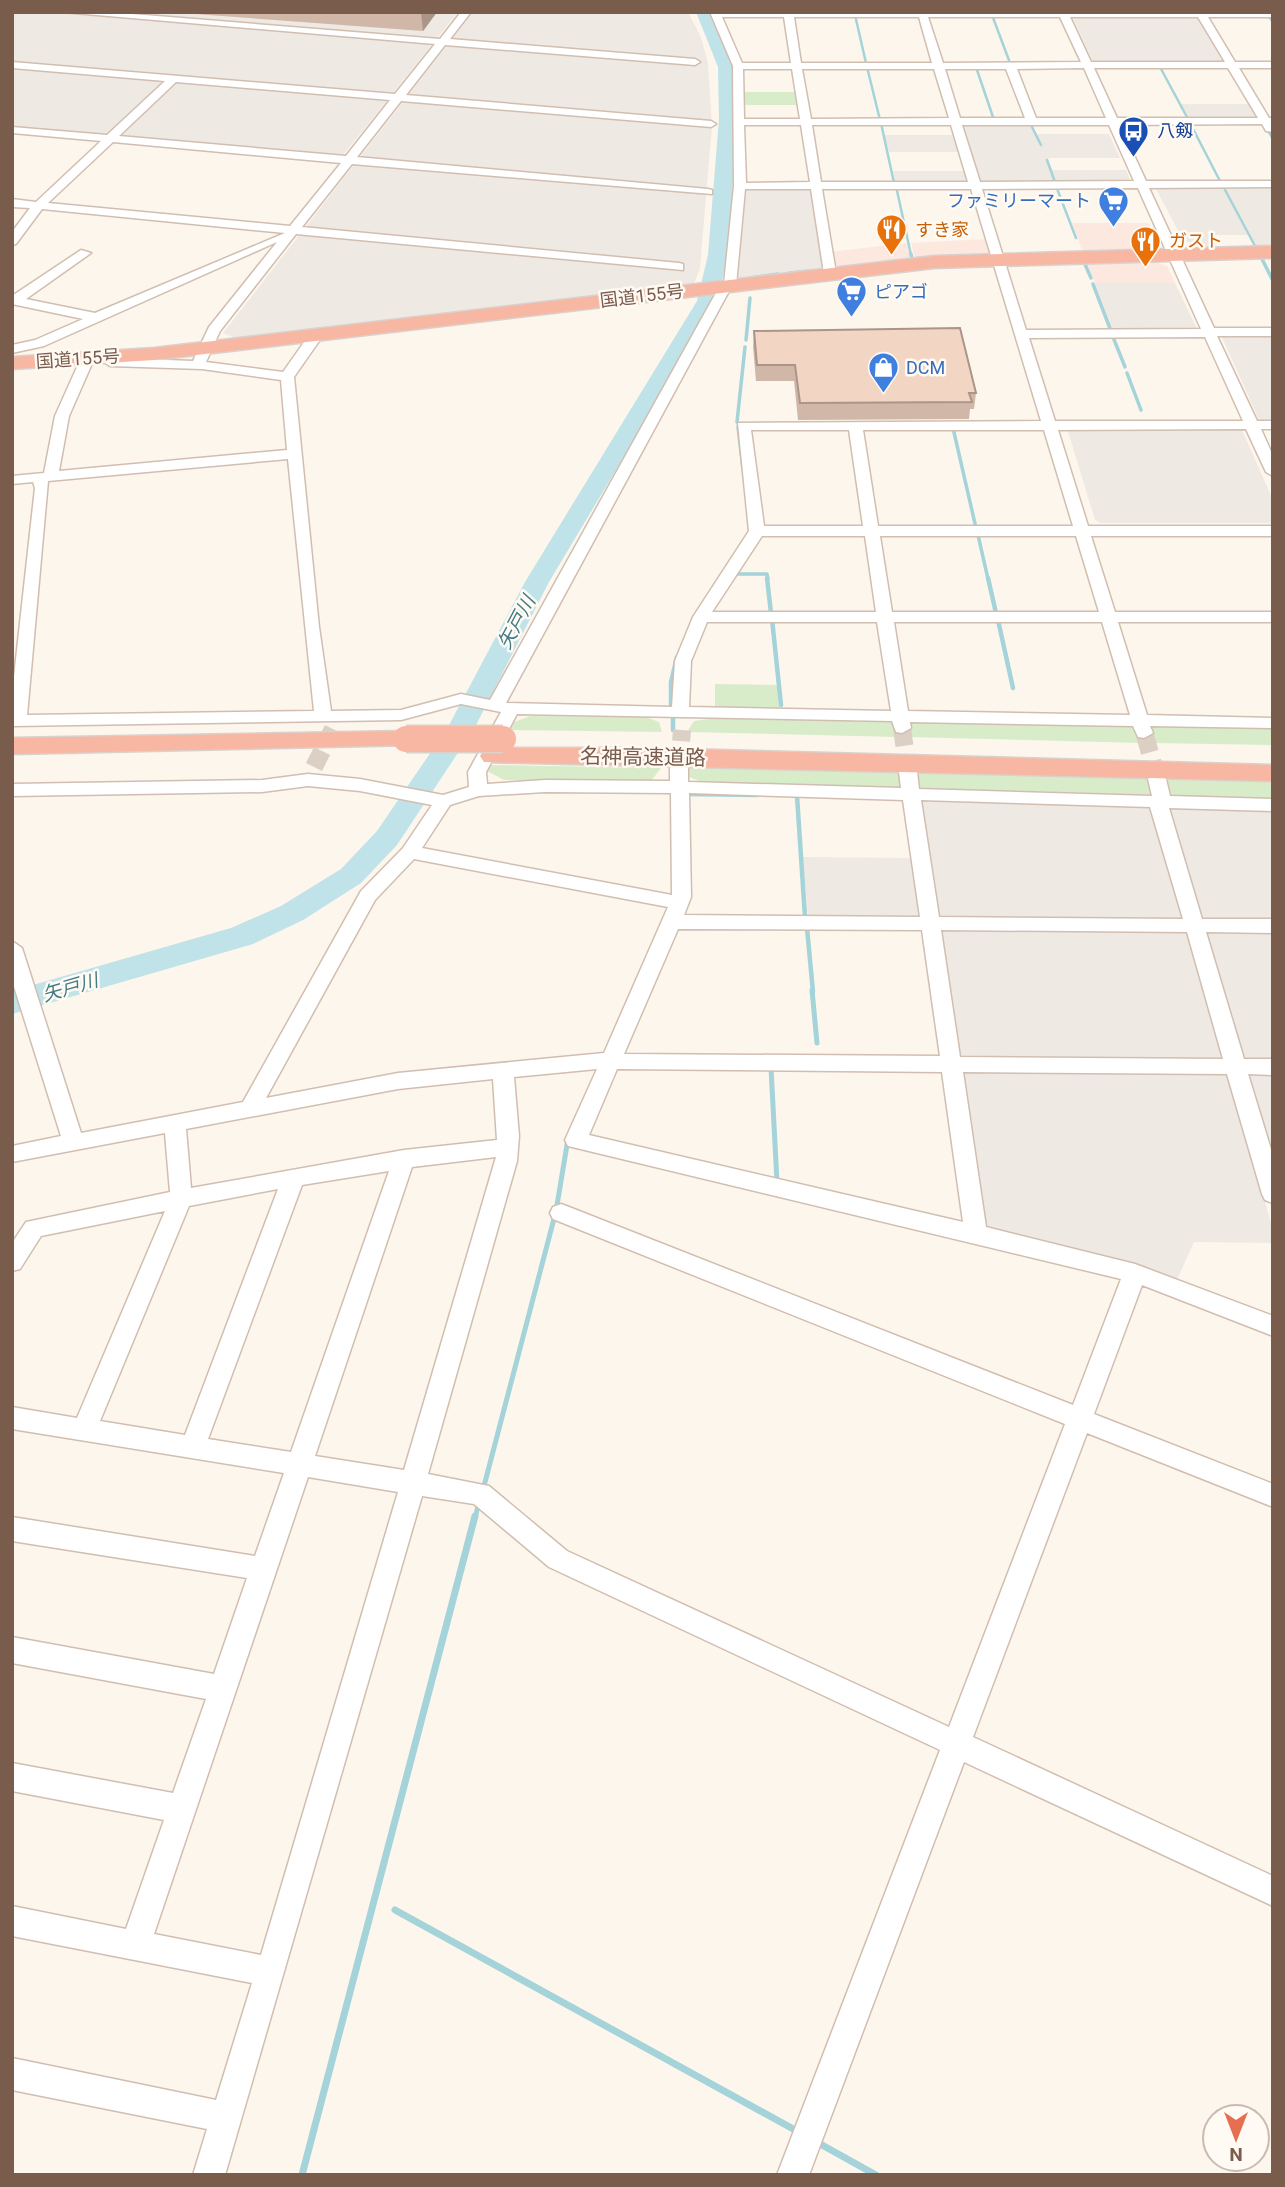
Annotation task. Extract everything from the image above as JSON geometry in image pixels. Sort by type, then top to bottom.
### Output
[{"type":"highway","name":"国道155号","points":[[12,363],[201,356],[317,334],[830,273],[997,259],[1273,252]]},
{"type":"highway","name":"名神高速道路","points":[[12,746],[1273,754]]},
{"type":"highway","name":"名神高速道路","points":[[12,763],[402,747]]},
{"type":"highway","name":"名神高速道路","points":[[498,747],[646,757],[1273,773]]},
{"type":"street","points":[[67,12],[695,62]]},
{"type":"street","points":[[287,377],[201,356],[288,234],[466,12]]},
{"type":"street","points":[[478,790],[477,772],[501,706],[499,695],[728,286],[740,186],[738,66],[716,13],[1273,13]]},
{"type":"street","points":[[788,13],[830,273]]},
{"type":"street","points":[[922,13],[1143,728]]},
{"type":"street","points":[[1063,13],[1273,472]]},
{"type":"street","points":[[1200,13],[1269,121],[1273,134]]},
{"type":"street","points":[[12,65],[711,124]]},
{"type":"street","points":[[1010,65],[1032,121]]},
{"type":"street","points":[[738,66],[1273,65]]},
{"type":"street","points":[[12,241],[39,205],[174,79]]},
{"type":"street","points":[[740,122],[1269,121]]},
{"type":"street","points":[[12,130],[708,192]]},
{"type":"street","points":[[740,186],[1273,184]]},
{"type":"street","points":[[12,203],[288,234],[679,267]]},
{"type":"street","points":[[12,349],[39,343],[288,234]]},
{"type":"street","points":[[14,300],[85,253]]},
{"type":"street","points":[[14,300],[94,317]]},
{"type":"street","points":[[1020,334],[1273,332]]},
{"type":"street","points":[[317,334],[287,377],[311,627],[332,719]]},
{"type":"street","points":[[95,358],[62,416],[42,488],[15,721],[332,719],[401,715],[461,699],[501,706],[682,718],[1143,728],[1273,723]]},
{"type":"street","points":[[855,425],[902,722]]},
{"type":"street","points":[[682,718],[683,661],[701,617],[757,531],[743,426],[1273,425]]},
{"type":"street","points":[[12,480],[295,454]]},
{"type":"street","points":[[757,531],[1273,531]]},
{"type":"street","points":[[701,617],[1273,617]]},
{"type":"street","points":[[908,772],[976,1234]]},
{"type":"street","points":[[12,790],[262,786],[311,774],[403,796],[441,801],[478,790],[679,777],[911,794],[1273,805]]},
{"type":"street","points":[[679,777],[682,897],[576,1140],[1135,1273],[1271,1317]]},
{"type":"street","points":[[1157,779],[1194,926],[1273,1194]]},
{"type":"street","points":[[250,1108],[368,896],[410,852],[441,801]]},
{"type":"street","points":[[410,852],[679,903]]},
{"type":"street","points":[[671,922],[1273,926]]},
{"type":"street","points":[[12,948],[73,1142]]},
{"type":"street","points":[[12,1154],[398,1081],[610,1061],[1273,1067]]},
{"type":"street","points":[[209,2175],[224,2117],[271,1972],[506,1161],[503,1070]]},
{"type":"street","points":[[85,1428],[181,1198],[175,1123]]},
{"type":"street","points":[[12,1262],[34,1228],[294,1176],[404,1158],[507,1147]]},
{"type":"street","points":[[135,1943],[404,1158]]},
{"type":"street","points":[[193,1447],[294,1176]]},
{"type":"street","points":[[561,1213],[1273,1496]]},
{"type":"street","points":[[793,2175],[1135,1273]]},
{"type":"street","points":[[12,1418],[480,1494],[558,1559],[1273,1891]]},
{"type":"street","points":[[12,1529],[264,1569]]},
{"type":"street","points":[[12,1650],[223,1689]]},
{"type":"street","points":[[12,1777],[181,1810]]},
{"type":"street","points":[[12,1921],[135,1943],[271,1972]]},
{"type":"street","points":[[12,2074],[224,2117]]},
{"type":"shaded area","points":[[12,12],[458,12],[344,154],[337,156],[12,127]]},
{"type":"shaded area","points":[[473,12],[688,12],[701,37],[708,63],[712,126],[700,268],[693,286],[236,338],[223,333]]},
{"type":"shaded area","points":[[1197,15],[1225,63],[1093,62],[1072,16]]},
{"type":"shaded area","points":[[1181,104],[1251,104],[1260,119],[1190,120]]},
{"type":"shaded area","points":[[961,123],[1032,123],[1036,134],[1109,134],[1120,158],[1048,158],[1052,170],[1126,170],[1131,182],[981,183],[977,181]]},
{"type":"shaded area","points":[[884,135],[955,135],[961,152],[889,152]]},
{"type":"shaded area","points":[[893,171],[967,171],[971,183],[895,183]]},
{"type":"shaded area","points":[[1222,186],[1248,235],[1211,235],[1216,247],[1202,247],[1183,240],[1155,187]]},
{"type":"shaded area","points":[[1224,186],[1273,186],[1273,246],[1256,246]]},
{"type":"shaded area","points":[[743,187],[811,187],[823,269],[735,279]]},
{"type":"shaded area","points":[[1072,223],[1149,223],[1157,242],[1146,249],[1082,250]]},
{"type":"shaded area","points":[[987,239],[992,255],[915,259],[911,243]]},
{"type":"shaded area","points":[[907,243],[911,260],[832,268],[830,252]]},
{"type":"shaded area","points":[[1150,260],[1167,266],[1175,283],[1095,283],[1086,262]]},
{"type":"shaded area","points":[[1095,283],[1175,283],[1197,329],[1113,331]]},
{"type":"shaded area","points":[[1273,334],[1273,422],[1263,422],[1259,420],[1221,335]]},
{"type":"shaded area","points":[[1067,428],[1241,428],[1273,500],[1273,523],[1101,523],[1095,520]]},
{"type":"shaded area","points":[[924,800],[1154,807],[1185,922],[936,920],[919,803]]},
{"type":"shaded area","points":[[1169,807],[1273,811],[1273,921],[1203,921]]},
{"type":"shaded area","points":[[803,857],[913,858],[921,920],[808,919]]},
{"type":"shaded area","points":[[936,929],[1192,931],[1228,1060],[954,1057]]},
{"type":"shaded area","points":[[1203,930],[1273,930],[1273,1061],[1242,1061]]},
{"type":"shaded area","points":[[957,1068],[1229,1070],[1273,1231],[1273,1243],[1194,1242],[1175,1284],[979,1230]]},
{"type":"shaded area","points":[[1245,1072],[1273,1072],[1273,1166]]},
{"type":"green space","points":[[743,92],[796,92],[798,105],[744,105]]},
{"type":"green space","points":[[715,684],[777,685],[779,708],[715,707]]},
{"type":"green space","points":[[530,716],[646,717],[659,722],[662,732],[507,730],[512,723]]},
{"type":"green space","points":[[716,718],[892,720],[896,722],[898,737],[687,732],[694,721]]},
{"type":"green space","points":[[911,721],[1131,725],[1136,729],[1141,743],[908,737],[907,724]]},
{"type":"green space","points":[[1151,725],[1273,727],[1273,745],[1153,743],[1149,728]]},
{"type":"green space","points":[[489,765],[661,768],[651,781],[504,780],[487,771]]},
{"type":"green space","points":[[687,768],[903,771],[903,788],[702,782],[689,777]]},
{"type":"green space","points":[[914,772],[1152,778],[1156,795],[919,788]]},
{"type":"green space","points":[[1161,778],[1273,781],[1273,800],[1168,796]]},
{"type":"building","name":"DCM","points":[[960,328],[976,393],[969,393],[972,402],[800,403],[795,365],[757,365],[754,331]]},
{"type":"waterway","name":"矢戸川","points":[[12,1003],[242,936],[292,913],[351,876],[387,838],[461,727],[537,582],[707,301],[718,255],[728,119],[726,67],[704,12]]},
{"type":"waterway","points":[[855,15],[866,63]]},
{"type":"waterway","points":[[992,15],[1010,63]]},
{"type":"waterway","points":[[1268,15],[1273,22]]},
{"type":"waterway","points":[[867,67],[880,120]]},
{"type":"waterway","points":[[976,67],[994,120]]},
{"type":"waterway","points":[[1160,67],[1188,119]]},
{"type":"waterway","points":[[881,123],[894,183]]},
{"type":"waterway","points":[[1030,123],[1041,145]]},
{"type":"waterway","points":[[1190,123],[1221,183]]},
{"type":"waterway","points":[[1266,127],[1273,139]]},
{"type":"waterway","points":[[1047,160],[1055,182]]},
{"type":"waterway","points":[[896,186],[911,255]]},
{"type":"waterway","points":[[1056,186],[1076,238]]},
{"type":"waterway","points":[[1223,186],[1255,246]]},
{"type":"waterway","points":[[911,254],[912,259]]},
{"type":"waterway","points":[[1262,259],[1273,281]]},
{"type":"waterway","points":[[1084,262],[1091,278]]},
{"type":"waterway","points":[[790,273],[809,271]]},
{"type":"waterway","points":[[750,278],[778,274]]},
{"type":"waterway","points":[[1093,284],[1111,331]]},
{"type":"waterway","points":[[746,340],[750,298]]},
{"type":"waterway","points":[[1113,337],[1125,367]]},
{"type":"waterway","points":[[737,422],[745,347]]},
{"type":"waterway","points":[[1127,373],[1141,410]]},
{"type":"waterway","points":[[738,427],[743,469]]},
{"type":"waterway","points":[[953,428],[976,528]]},
{"type":"waterway","points":[[978,535],[988,579]]},
{"type":"waterway","points":[[733,574],[767,574],[768,579]]},
{"type":"waterway","points":[[767,578],[771,613]]},
{"type":"waterway","points":[[988,578],[996,613]]},
{"type":"waterway","points":[[772,619],[781,705]]},
{"type":"waterway","points":[[998,620],[1013,688]]},
{"type":"waterway","points":[[671,706],[671,682],[677,657]]},
{"type":"waterway","points":[[673,717],[673,730]]},
{"type":"waterway","points":[[683,794],[757,795]]},
{"type":"waterway","points":[[797,796],[805,917]]},
{"type":"waterway","points":[[807,928],[813,992]]},
{"type":"waterway","points":[[812,990],[817,1043]]},
{"type":"waterway","points":[[776,1068],[771,1068],[777,1182]]},
{"type":"waterway","points":[[484,1486],[556,1211],[568,1139]]},
{"type":"waterway","points":[[475,1518],[479,1502]]},
{"type":"waterway","points":[[302,2175],[475,1516]]},
{"type":"waterway","points":[[395,1910],[795,2130]]},
{"type":"waterway","points":[[822,2145],[876,2175]]},
{"type":"tunnel","points":[[902,728],[908,772]]},
{"type":"tunnel","points":[[314,767],[333,729]]},
{"type":"tunnel","points":[[679,768],[682,730]]},
{"type":"tunnel","points":[[1145,735],[1157,779]]},
{"type":"place","name":"八剱","points":[[1134,158]]},
{"type":"place","name":"ファミリーマート","points":[[1114,228]]},
{"type":"place","name":"すき家","points":[[892,257]]},
{"type":"place","name":"ガスト","points":[[1146,268]]},
{"type":"place","name":"ピアゴ","points":[[851,319]]},
{"type":"place","name":"DCM","points":[[883,395]]}]
